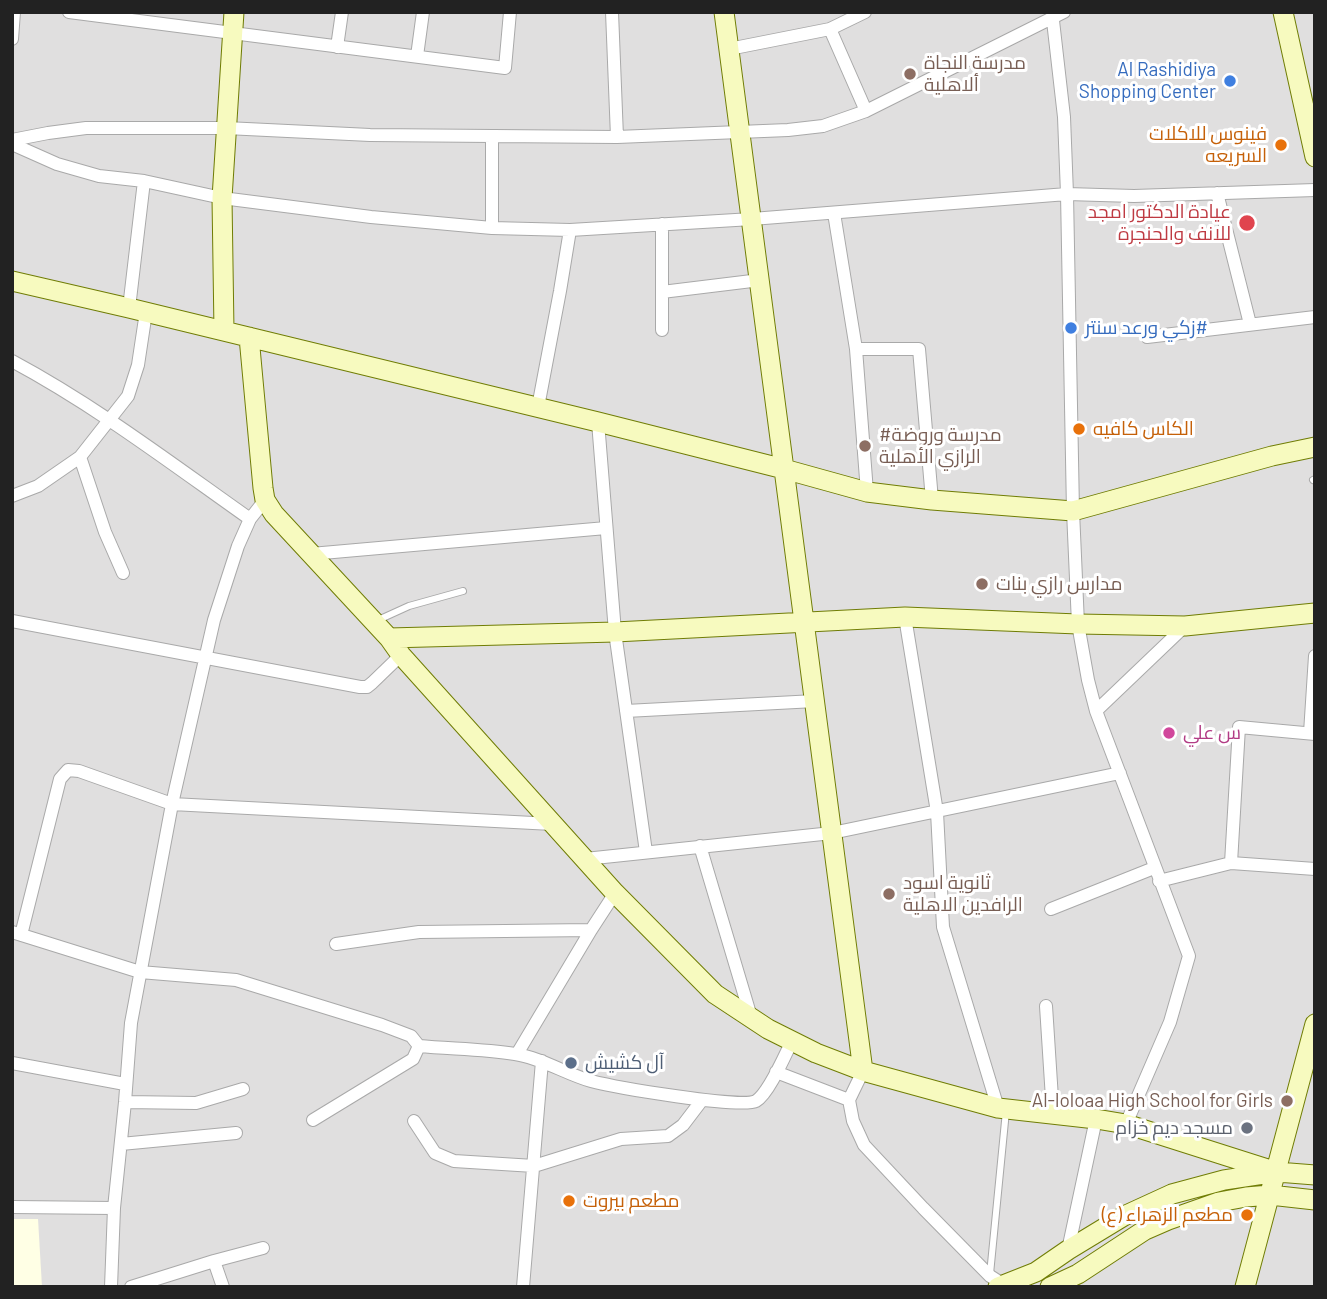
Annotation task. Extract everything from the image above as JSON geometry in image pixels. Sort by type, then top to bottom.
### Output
[{"type":"street","points":[[12,39],[14,12]]},
{"type":"street","points":[[69,12],[232,22],[337,47],[505,68],[510,12]]},
{"type":"street","points":[[337,47],[342,12]]},
{"type":"street","points":[[417,56],[423,12]]},
{"type":"street","points":[[612,12],[617,138]]},
{"type":"street","points":[[724,12],[863,1071],[849,1100],[853,1121],[864,1145],[997,1283],[1036,1272],[1124,1216],[1172,1194],[1224,1180],[1277,1172],[1315,1175]]},
{"type":"street","points":[[729,49],[830,29],[865,12]]},
{"type":"street","points":[[1283,12],[1315,157]]},
{"type":"street","points":[[12,142],[48,133],[86,128],[226,128],[370,135],[617,138],[822,127],[866,111],[1056,15],[1067,194],[1073,511],[1078,624],[1096,711],[1189,956],[1170,1023],[1126,1124]]},
{"type":"street","points":[[224,331],[222,198],[232,22]]},
{"type":"street","points":[[830,29],[866,111]]},
{"type":"street","points":[[492,137],[492,228]]},
{"type":"street","points":[[12,142],[57,164],[99,176],[144,181],[222,198],[371,217],[492,228],[570,230],[752,219],[1067,194],[1133,196],[1315,190]]},
{"type":"street","points":[[12,496],[38,486],[80,457],[128,396],[138,365],[137,310],[144,181]]},
{"type":"street","points":[[1217,194],[1250,324]]},
{"type":"street","points":[[834,213],[856,349],[867,492]]},
{"type":"street","points":[[662,224],[662,330]]},
{"type":"street","points":[[538,407],[570,230]]},
{"type":"street","points":[[662,292],[760,280]]},
{"type":"street","points":[[12,281],[538,407],[867,492],[1073,511],[1272,456],[1315,447]]},
{"type":"street","points":[[1147,337],[1315,317]]},
{"type":"street","points":[[249,337],[263,488],[265,500],[274,514],[389,638],[401,655],[615,893],[715,994],[768,1029],[816,1054],[863,1071],[1002,1109],[1126,1124],[1277,1172]]},
{"type":"street","points":[[856,349],[919,349],[932,500]]},
{"type":"street","points":[[12,361],[109,420],[250,519]]},
{"type":"street","points":[[598,422],[615,632],[646,852]]},
{"type":"street","points":[[80,457],[105,532],[123,573]]},
{"type":"street","points":[[111,1287],[114,1208],[131,1023],[172,804],[214,620],[238,546],[250,519],[265,500]]},
{"type":"street","points":[[311,554],[606,528]]},
{"type":"street","points":[[389,638],[615,632],[905,617],[1185,626],[1315,613]]},
{"type":"street","points":[[905,617],[937,811],[943,928],[1002,1109]]},
{"type":"street","points":[[12,621],[360,687],[367,687],[401,655]]},
{"type":"street","points":[[1096,711],[1185,626]]},
{"type":"street","points":[[1231,863],[1239,727],[1312,733],[1315,656]]},
{"type":"street","points":[[626,711],[815,701]]},
{"type":"street","points":[[552,824],[172,804],[79,771],[68,770],[60,779],[16,933],[140,972],[236,980],[382,1025],[411,1036],[419,1046],[517,1054],[591,1081],[702,1100],[747,1104],[754,1102],[763,1094],[792,1041]]},
{"type":"street","points":[[585,859],[832,833],[1120,773]]},
{"type":"street","points":[[700,846],[751,1018]]},
{"type":"street","points":[[1051,909],[1156,874],[1231,863],[1315,869]]},
{"type":"street","points":[[517,1054],[615,893]]},
{"type":"street","points":[[336,944],[419,932],[591,930]]},
{"type":"street","points":[[1046,1006],[1053,1114]]},
{"type":"street","points":[[1245,1287],[1310,1062],[1315,1024]]},
{"type":"street","points":[[313,1120],[414,1059],[419,1046]]},
{"type":"street","points":[[523,1287],[542,1061]]},
{"type":"street","points":[[12,1063],[125,1084]]},
{"type":"street","points":[[776,1072],[849,1100]]},
{"type":"street","points":[[125,1102],[195,1102],[243,1089]]},
{"type":"street","points":[[414,1121],[435,1153],[454,1161],[534,1167],[621,1139],[668,1136],[683,1125],[702,1100]]},
{"type":"street","points":[[1068,1250],[1096,1119]]},
{"type":"street","points":[[121,1144],[236,1133]]},
{"type":"street","points":[[1050,1287],[1079,1277],[1136,1235],[1168,1220],[1220,1202],[1270,1195],[1315,1200]]},
{"type":"street","points":[[12,1208],[114,1208]]},
{"type":"street","points":[[131,1287],[263,1248]]},
{"type":"street","points":[[214,1261],[223,1287]]},
{"type":"lane","points":[[374,622],[409,606],[463,591]]},
{"type":"lane","points":[[997,1283],[1002,1109]]},
{"type":"shaded area","points":[[12,12],[1315,12],[1315,1287],[12,1287]]},
{"type":"shaded area","points":[[12,1219],[38,1219],[42,1287],[12,1287]]},
{"type":"place","name":"مدرسة النجاة ألاهلية","points":[[910,74]]},
{"type":"place","name":"Al Rashidiya Shopping Center","points":[[1230,81]]},
{"type":"place","name":"فينوس للاكلات السريعه","points":[[1281,145]]},
{"type":"place","name":"عيادة الدكتور امجد للانف والحنجرة","points":[[1247,223]]},
{"type":"place","name":"زكي ورعد سنتر#","points":[[1071,328]]},
{"type":"place","name":"الكاس كافيه","points":[[1079,429]]},
{"type":"place","name":"#مدرسة وروضة الرازي الأهلية","points":[[865,446]]},
{"type":"place","name":"مدارس رازي بنات","points":[[982,584]]},
{"type":"place","name":"س علي","points":[[1169,733]]},
{"type":"place","name":"ثانوية اسود الرافدين الاهلية","points":[[889,894]]},
{"type":"place","name":"آل كشيش","points":[[571,1063]]},
{"type":"place","name":"Al-loloaa High School for Girls","points":[[1287,1101]]},
{"type":"place","name":"مسجد ديم خزام","points":[[1247,1128]]},
{"type":"place","name":"مطعم بيروت","points":[[569,1201]]},
{"type":"place","name":"مطعم الزهراء (ع)","points":[[1247,1215]]}]
